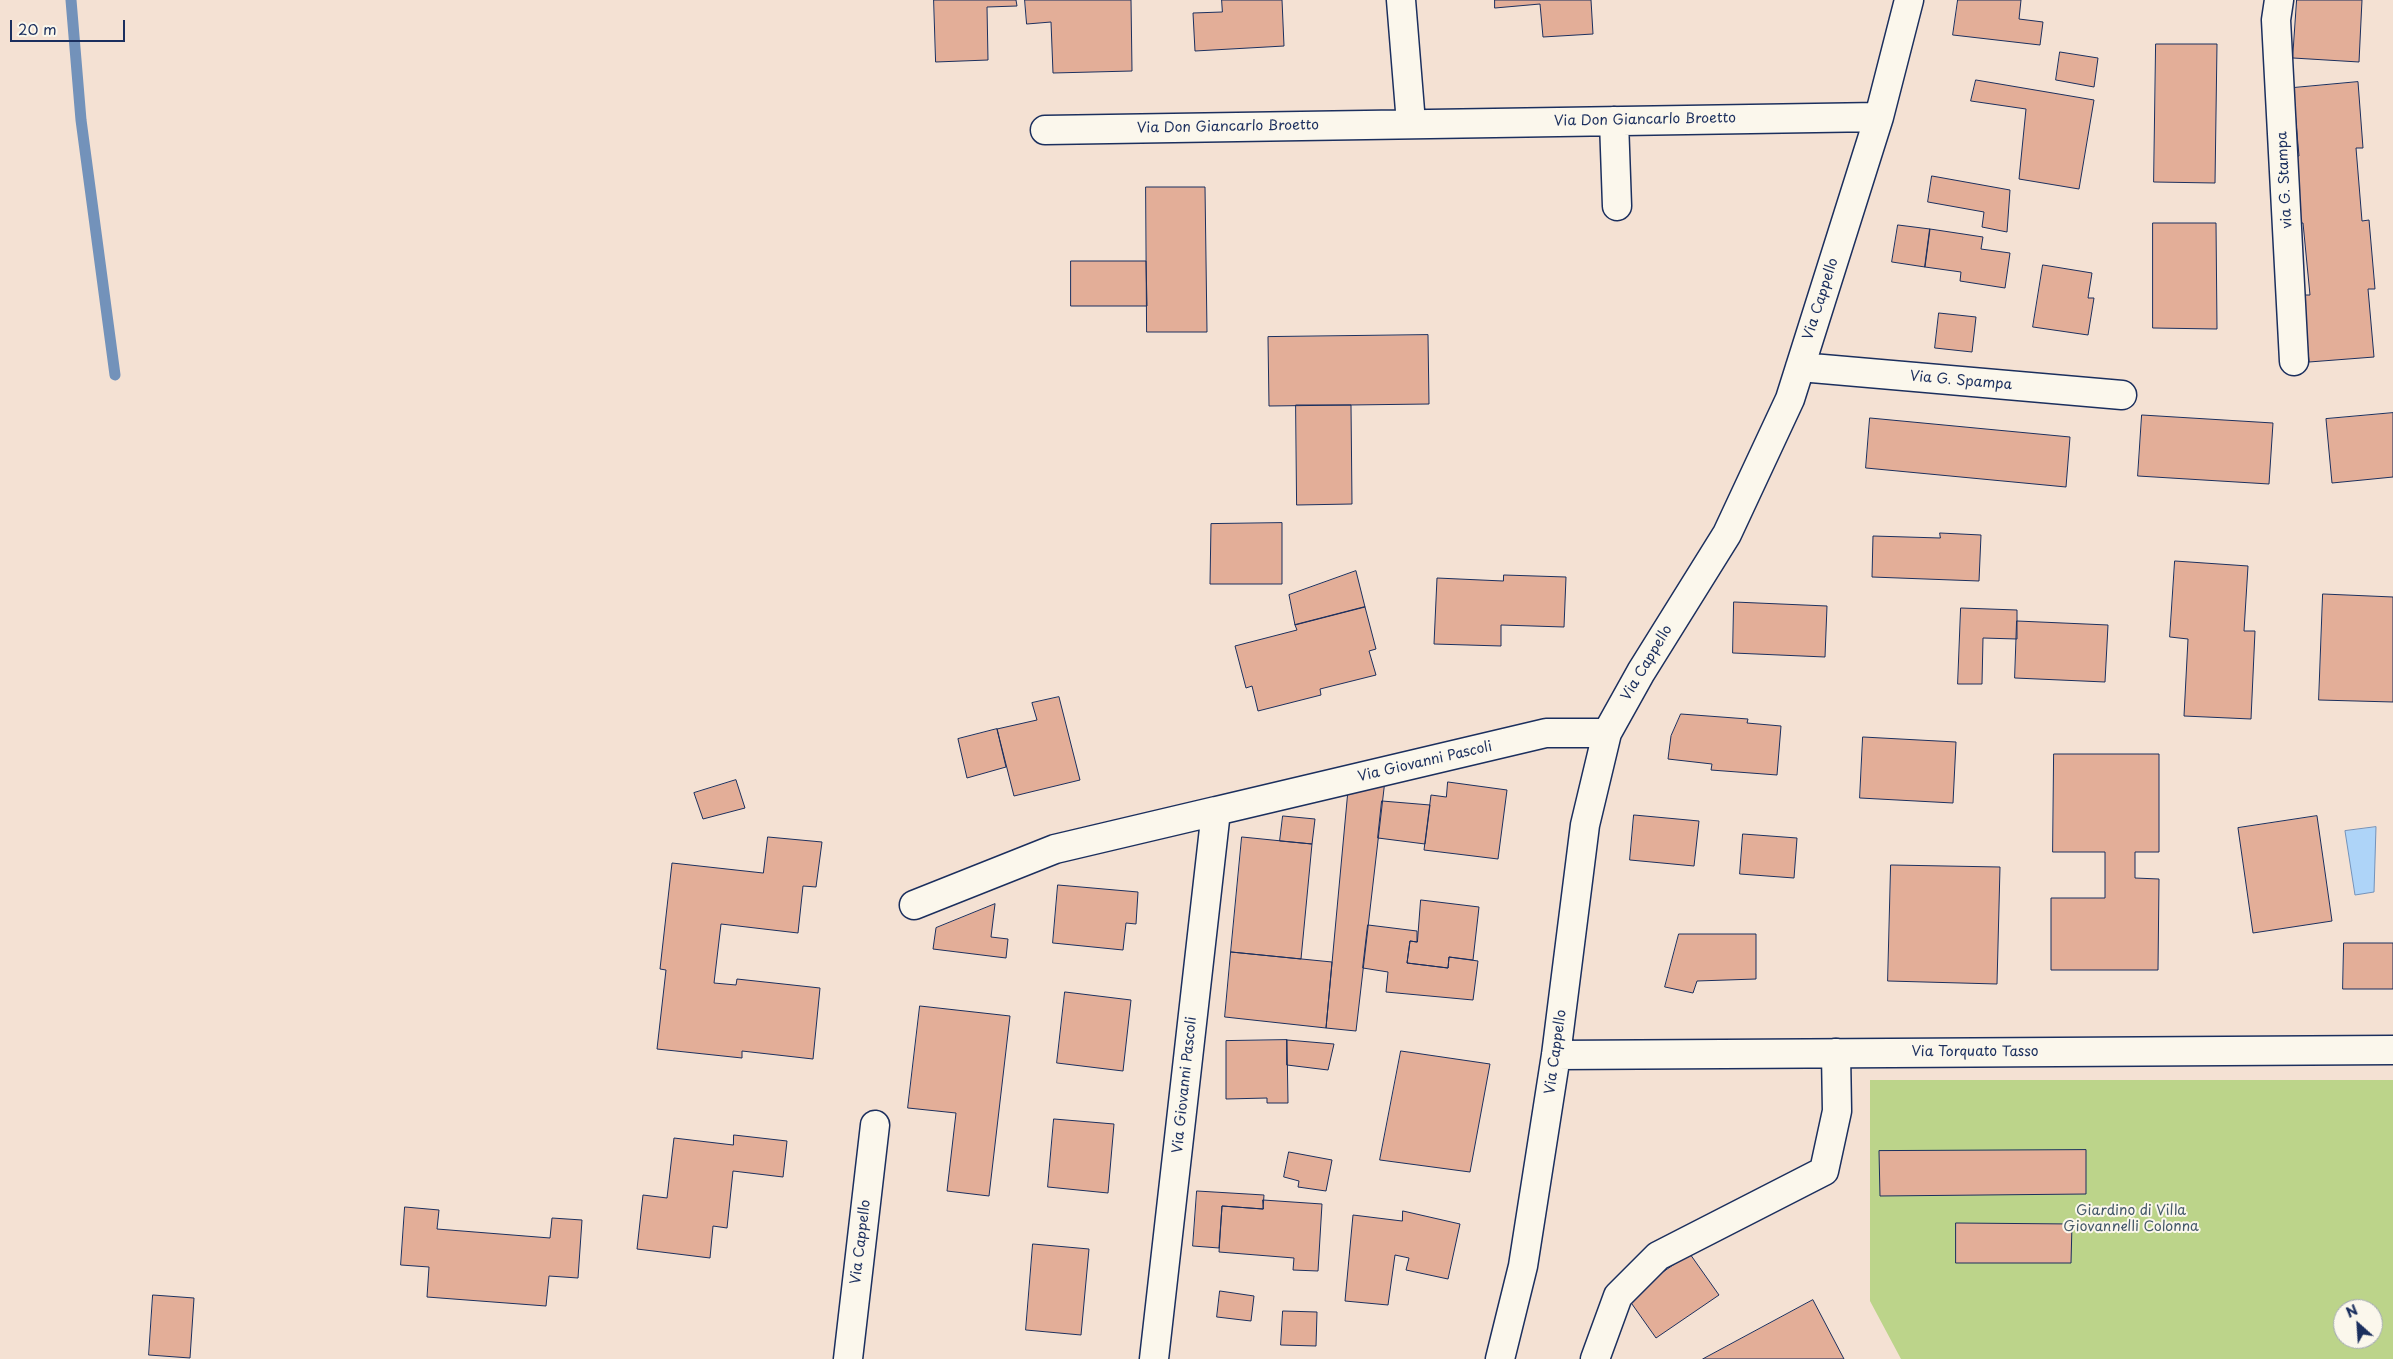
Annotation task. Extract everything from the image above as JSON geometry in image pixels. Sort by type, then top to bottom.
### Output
[{"type":"street","points":[[1401,0],[1411,123]]},
{"type":"street","name":"Via Cappello","points":[[1500,1359],[1523,1266],[1556,1055],[1585,825],[1606,733],[1641,672],[1727,534],[1790,400],[1879,117],[1909,0]]},
{"type":"street","name":"via G. Stampa","points":[[2279,0],[2276,20],[2294,361]]},
{"type":"street","name":"Via Don Giancarlo Broetto","points":[[1045,130],[1879,117]]},
{"type":"street","points":[[1614,121],[1617,206]]},
{"type":"street","name":"Via G. Spampa","points":[[1800,367],[2122,395]]},
{"type":"street","name":"Via Giovanni Pascoli","points":[[914,905],[1054,849],[1546,733],[1606,733]]},
{"type":"street","name":"Via Giovanni Pascoli","points":[[1154,1359],[1216,811]]},
{"type":"street","name":"Via Torquato Tasso","points":[[1556,1055],[2393,1050]]},
{"type":"street","points":[[1595,1359],[1618,1296],[1658,1256],[1824,1171],[1837,1110],[1836,1053]]},
{"type":"street","name":"Via Cappello","points":[[848,1359],[875,1125]]},
{"type":"green space","name":"Giardino di Villa Giovannelli Colonna","points":[[1870,1080],[2393,1080],[2393,1359],[1901,1359],[1870,1301]]},
{"type":"water","points":[[2376,827],[2374,892],[2355,895],[2345,831]]},
{"type":"building","points":[[934,0],[1016,0],[1017,6],[987,7],[988,60],[936,62]]},
{"type":"building","points":[[1025,0],[1131,0],[1132,71],[1053,73],[1051,22],[1027,24]]},
{"type":"building","points":[[1222,0],[1282,0],[1284,46],[1195,51],[1193,13],[1222,12]]},
{"type":"building","points":[[1495,0],[1591,0],[1593,34],[1543,37],[1540,4],[1495,8]]},
{"type":"building","points":[[1958,0],[2021,0],[2019,19],[2043,22],[2040,45],[1953,35]]},
{"type":"building","points":[[2297,0],[2362,0],[2359,62],[2293,58]]},
{"type":"building","points":[[2156,44],[2217,44],[2215,183],[2154,182]]},
{"type":"building","points":[[2060,52],[2098,58],[2094,87],[2056,80]]},
{"type":"building","points":[[1976,80],[2094,100],[2079,189],[2019,179],[2026,109],[1971,101]]},
{"type":"building","points":[[2358,82],[2363,148],[2356,148],[2362,221],[2369,220],[2375,289],[2368,289],[2374,357],[2309,362],[2303,295],[2310,295],[2303,223],[2298,223],[2292,157],[2299,156],[2293,88]]},
{"type":"building","points":[[1932,176],[2010,190],[2007,232],[1982,227],[1984,212],[1928,202]]},
{"type":"building","points":[[1146,187],[1205,187],[1207,332],[1147,332]]},
{"type":"building","points":[[2153,223],[2216,223],[2217,329],[2153,328]]},
{"type":"building","points":[[1898,225],[1930,229],[1925,267],[1892,262]]},
{"type":"building","points":[[1930,229],[1983,237],[1981,249],[2010,253],[2005,288],[1960,281],[1961,272],[1925,267]]},
{"type":"building","points":[[1071,261],[1146,261],[1147,306],[1071,306]]},
{"type":"building","points":[[2043,265],[2092,273],[2088,298],[2094,298],[2088,335],[2033,327]]},
{"type":"building","points":[[1939,313],[1976,317],[1972,352],[1935,348]]},
{"type":"building","points":[[1428,335],[1429,404],[1269,406],[1268,337]]},
{"type":"building","points":[[1296,405],[1351,405],[1352,504],[1297,505]]},
{"type":"building","points":[[2393,413],[2393,477],[2332,483],[2326,419]]},
{"type":"building","points":[[2142,415],[2273,423],[2269,484],[2138,476]]},
{"type":"building","points":[[1870,418],[2070,437],[2066,487],[1866,468]]},
{"type":"building","points":[[1282,523],[1282,584],[1210,584],[1211,524]]},
{"type":"building","points":[[1940,533],[1981,535],[1979,581],[1872,577],[1873,536],[1940,538]]},
{"type":"building","points":[[2175,561],[2248,566],[2244,631],[2255,631],[2251,719],[2184,716],[2188,639],[2170,637]]},
{"type":"building","points":[[1356,571],[1365,607],[1295,625],[1289,595]]},
{"type":"building","points":[[1504,575],[1566,577],[1564,627],[1501,625],[1501,646],[1434,644],[1437,578],[1503,581]]},
{"type":"building","points":[[2323,594],[2393,597],[2393,702],[2319,700]]},
{"type":"building","points":[[1734,602],[1827,606],[1825,657],[1733,653]]},
{"type":"building","points":[[1365,607],[1376,649],[1369,651],[1376,675],[1320,689],[1321,695],[1258,711],[1252,686],[1246,688],[1235,646],[1297,630],[1295,625]]},
{"type":"building","points":[[1961,608],[2017,610],[2017,639],[1983,638],[1982,684],[1958,684]]},
{"type":"building","points":[[2017,621],[2108,625],[2105,682],[2015,678]]},
{"type":"building","points":[[1059,697],[1080,780],[1014,796],[997,729],[1037,720],[1032,703]]},
{"type":"building","points":[[1681,714],[1748,719],[1747,723],[1781,726],[1777,775],[1711,770],[1712,764],[1668,759],[1671,736]]},
{"type":"building","points":[[997,729],[1006,767],[967,778],[958,739]]},
{"type":"building","points":[[1863,737],[1956,742],[1953,803],[1860,798]]},
{"type":"building","points":[[2054,754],[2159,754],[2159,852],[2135,852],[2135,878],[2159,879],[2158,970],[2051,970],[2051,898],[2105,898],[2105,852],[2053,852]]},
{"type":"building","points":[[736,780],[745,808],[703,819],[694,793]]},
{"type":"building","points":[[1385,780],[1356,1031],[1326,1028],[1348,790]]},
{"type":"building","points":[[1448,782],[1507,790],[1498,859],[1424,850],[1431,795],[1446,797]]},
{"type":"building","points":[[1382,801],[1430,805],[1425,844],[1378,838]]},
{"type":"building","points":[[1634,815],[1699,821],[1694,866],[1630,860]]},
{"type":"building","points":[[1283,816],[1315,819],[1312,844],[1280,841]]},
{"type":"building","points":[[2317,816],[2332,921],[2253,933],[2238,828]]},
{"type":"building","points":[[1743,834],[1797,838],[1794,878],[1740,874]]},
{"type":"building","points":[[768,837],[822,842],[816,887],[803,886],[798,933],[721,924],[714,983],[736,985],[737,979],[820,988],[813,1059],[742,1051],[742,1058],[657,1049],[666,970],[660,969],[672,863],[763,873]]},
{"type":"building","points":[[1242,837],[1312,844],[1301,959],[1231,952]]},
{"type":"building","points":[[1891,865],[2000,867],[1997,984],[1888,981]]},
{"type":"building","points":[[1058,885],[1138,892],[1136,924],[1126,923],[1123,950],[1053,943]]},
{"type":"building","points":[[1421,900],[1479,907],[1473,960],[1449,957],[1448,968],[1407,963],[1410,941],[1417,942]]},
{"type":"building","points":[[995,904],[991,937],[1008,939],[1006,958],[933,949],[936,928]]},
{"type":"building","points":[[1368,925],[1417,931],[1417,942],[1410,941],[1407,963],[1448,968],[1449,957],[1478,961],[1473,1000],[1386,992],[1388,972],[1363,968]]},
{"type":"building","points":[[1679,934],[1756,934],[1756,979],[1697,981],[1693,993],[1665,987]]},
{"type":"building","points":[[2344,943],[2393,943],[2393,989],[2343,989]]},
{"type":"building","points":[[1231,952],[1332,962],[1326,1028],[1225,1017]]},
{"type":"building","points":[[1065,992],[1131,1000],[1123,1071],[1057,1063]]},
{"type":"building","points":[[920,1006],[1010,1016],[989,1196],[947,1191],[956,1113],[908,1108]]},
{"type":"building","points":[[1287,1040],[1334,1044],[1328,1070],[1287,1065]]},
{"type":"building","points":[[1287,1040],[1288,1103],[1267,1103],[1267,1098],[1226,1099],[1226,1041]]},
{"type":"building","points":[[1401,1051],[1490,1064],[1470,1172],[1380,1160]]},
{"type":"building","points":[[1054,1119],[1114,1124],[1108,1193],[1048,1187]]},
{"type":"building","points":[[734,1135],[787,1141],[783,1177],[733,1171],[727,1228],[713,1226],[710,1258],[637,1249],[643,1195],[667,1198],[674,1138],[733,1145]]},
{"type":"building","points":[[2086,1150],[2086,1194],[1880,1196],[1879,1151]]},
{"type":"building","points":[[1289,1152],[1332,1160],[1326,1191],[1298,1187],[1299,1181],[1284,1177]]},
{"type":"building","points":[[1197,1191],[1264,1195],[1263,1209],[1222,1206],[1219,1248],[1193,1246]]},
{"type":"building","points":[[1263,1200],[1322,1204],[1318,1271],[1293,1270],[1294,1258],[1219,1252],[1222,1206],[1263,1209]]},
{"type":"building","points":[[405,1207],[439,1210],[437,1229],[550,1238],[552,1218],[582,1220],[578,1278],[549,1276],[546,1306],[427,1297],[429,1267],[401,1265]]},
{"type":"building","points":[[1403,1211],[1460,1224],[1448,1279],[1406,1270],[1409,1258],[1395,1255],[1388,1305],[1345,1301],[1353,1215],[1402,1221]]},
{"type":"building","points":[[1956,1223],[2072,1224],[2071,1263],[1956,1263]]},
{"type":"building","points":[[1033,1244],[1089,1249],[1081,1335],[1026,1330]]},
{"type":"building","points":[[1690,1254],[1719,1295],[1656,1338],[1627,1297]]},
{"type":"building","points":[[1220,1291],[1254,1296],[1251,1321],[1217,1317]]},
{"type":"building","points":[[153,1295],[194,1298],[190,1358],[149,1355]]},
{"type":"building","points":[[1813,1300],[1844,1359],[1703,1359]]},
{"type":"building","points":[[1283,1311],[1317,1312],[1316,1346],[1281,1345]]},
{"type":"waterway","points":[[71,0],[81,120],[115,375]]}]
